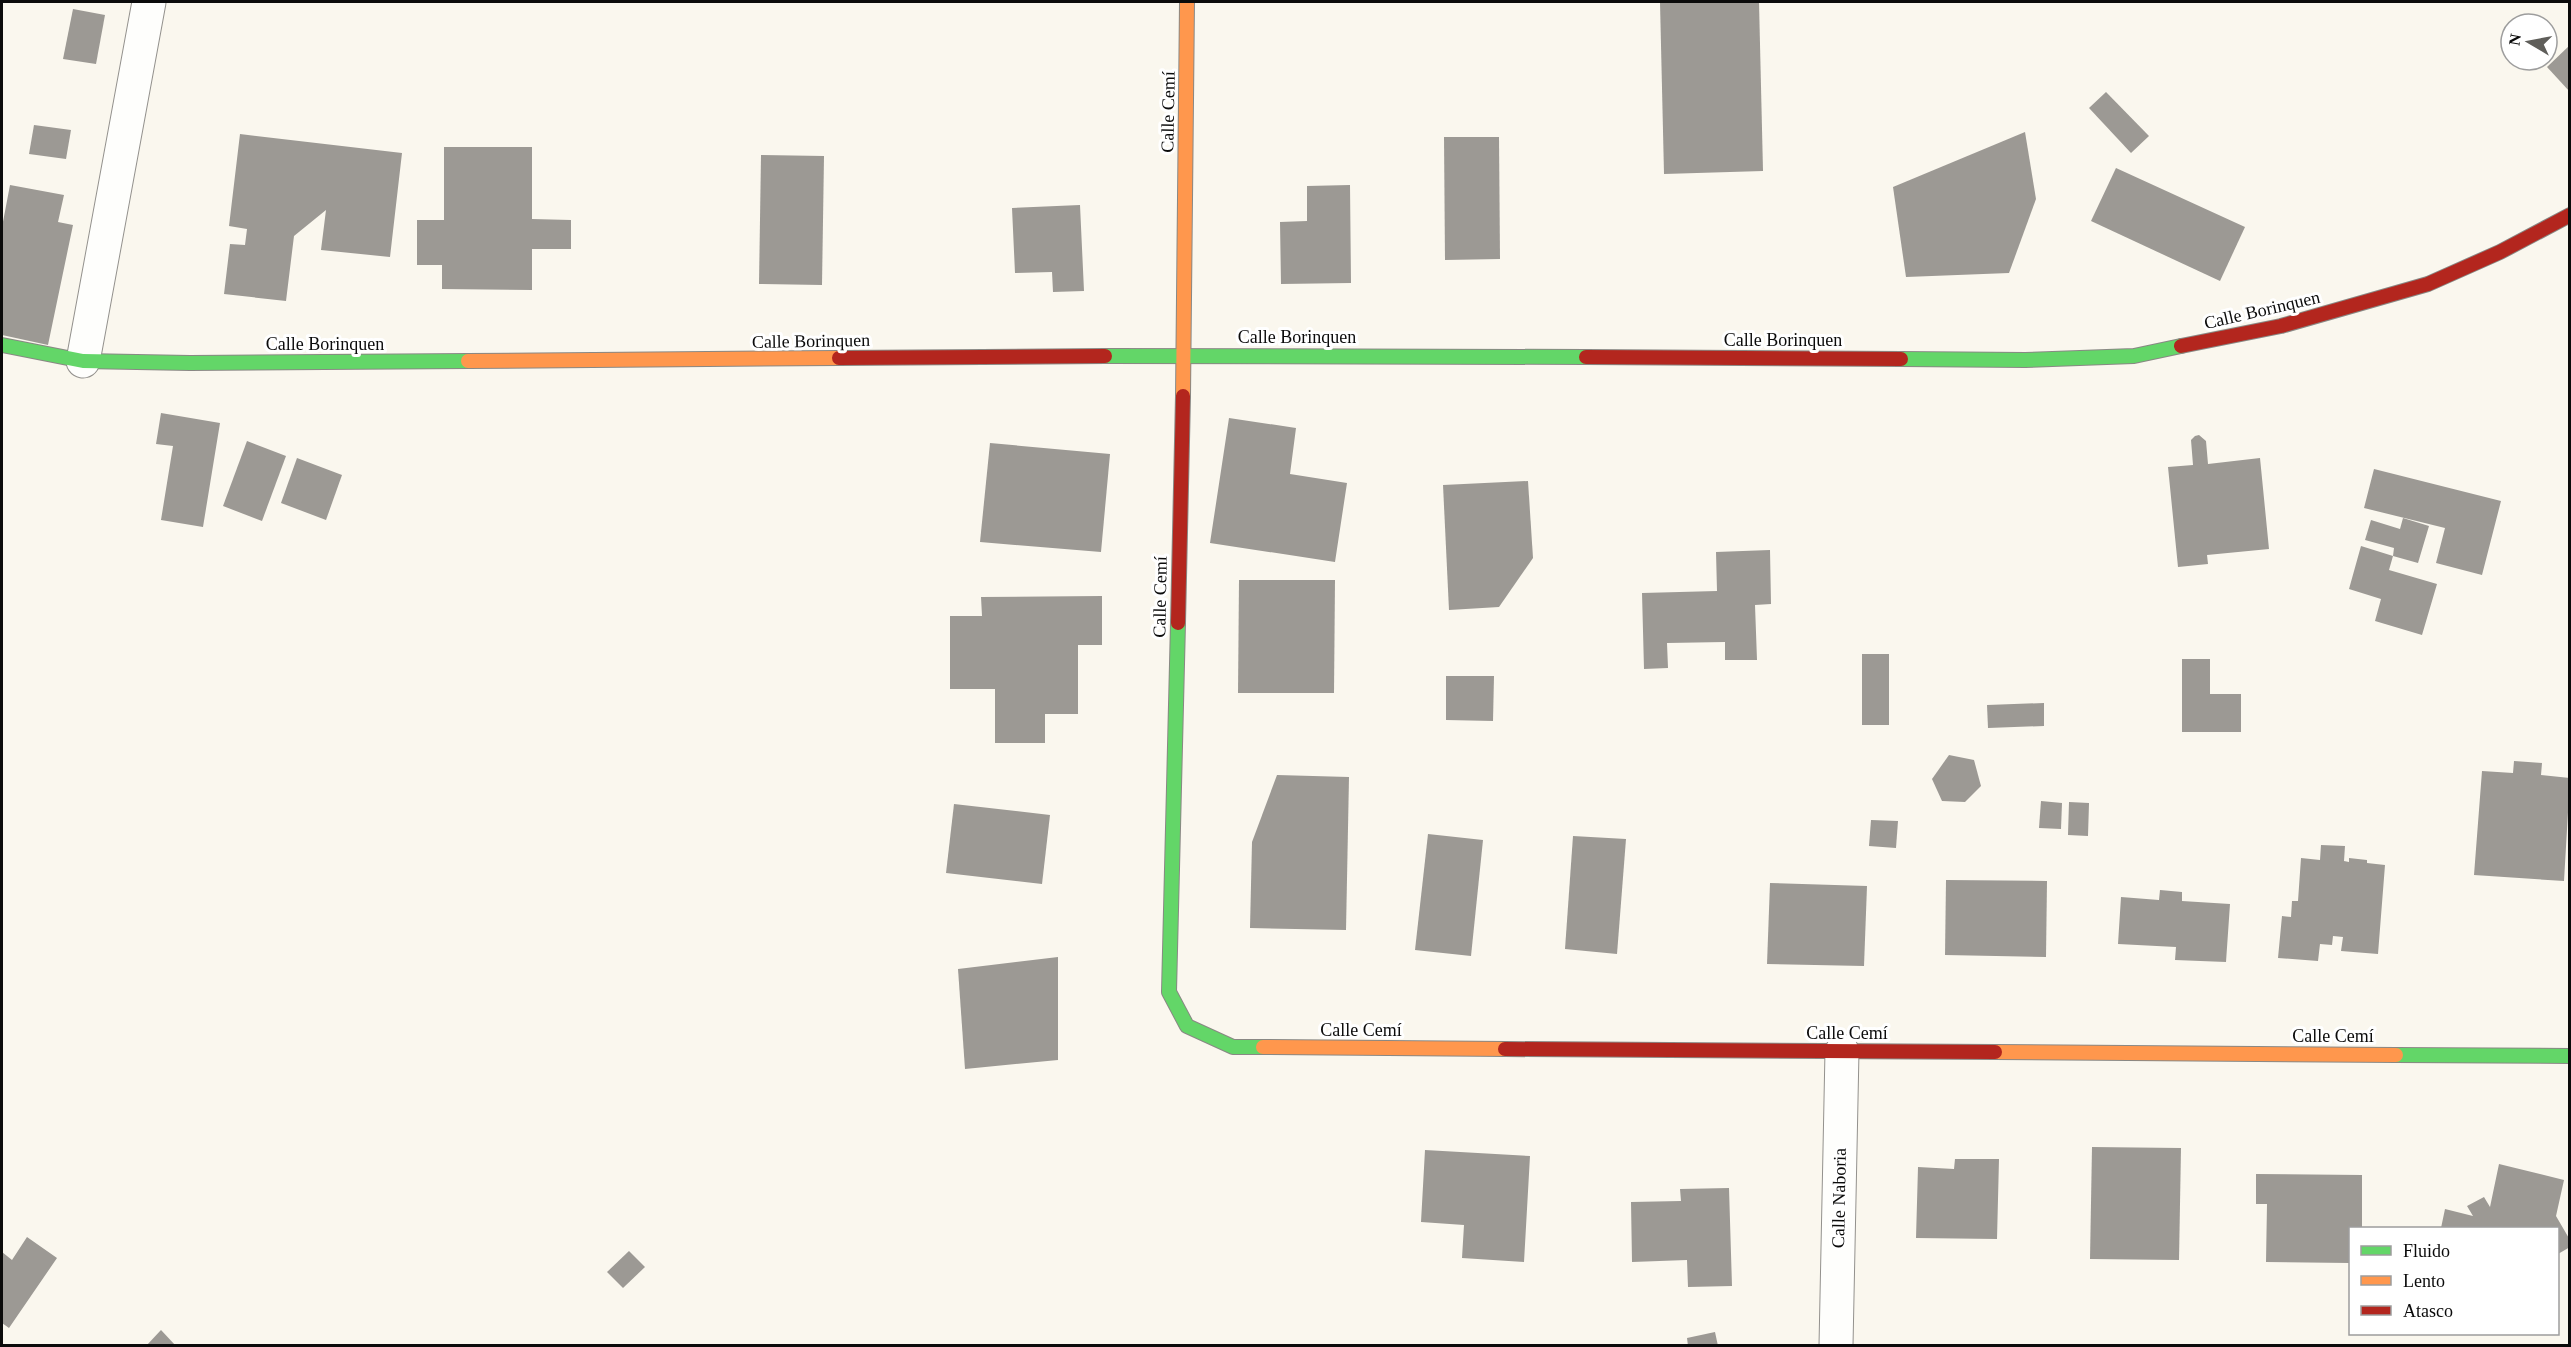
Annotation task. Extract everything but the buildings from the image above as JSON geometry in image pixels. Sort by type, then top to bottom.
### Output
[{"type":"street","points":[[83,361],[149,2]]},
{"type":"street","name":"Calle Cemí","points":[[1187,2],[1184,355],[1169,992],[1187,1026],[1233,1047],[2570,1056]]},
{"type":"street","name":"Calle Borinquen","points":[[2,345],[83,361],[202,363],[1184,355],[2025,360],[2134,356],[2281,326],[2428,284],[2500,252],[2570,215]]},
{"type":"street","name":"Calle Naboria","points":[[1836,1346],[1842,1051]]},
{"type":"traffic: fast","points":[[2,345],[83,361],[190,363],[468,361]]},
{"type":"traffic: fast","points":[[1901,359],[2025,360],[2134,356],[2181,346]]},
{"type":"traffic: fast","points":[[1105,356],[1586,357]]},
{"type":"traffic: fast","points":[[1178,623],[1169,992],[1187,1026],[1233,1047],[1263,1047]]},
{"type":"traffic: fast","points":[[2396,1055],[2570,1056]]},
{"type":"traffic: slow","points":[[1183,396],[1187,2]]},
{"type":"traffic: slow","points":[[468,361],[839,358]]},
{"type":"traffic: slow","points":[[1263,1047],[1505,1049]]},
{"type":"traffic: slow","points":[[1995,1052],[2396,1055]]},
{"type":"traffic: jam","points":[[2181,346],[2281,326],[2428,284],[2500,252],[2570,215]]},
{"type":"traffic: jam","points":[[839,358],[1105,356]]},
{"type":"traffic: jam","points":[[1586,357],[1901,359]]},
{"type":"traffic: jam","points":[[1178,623],[1183,396]]},
{"type":"traffic: jam","points":[[1505,1049],[1995,1052]]}]
